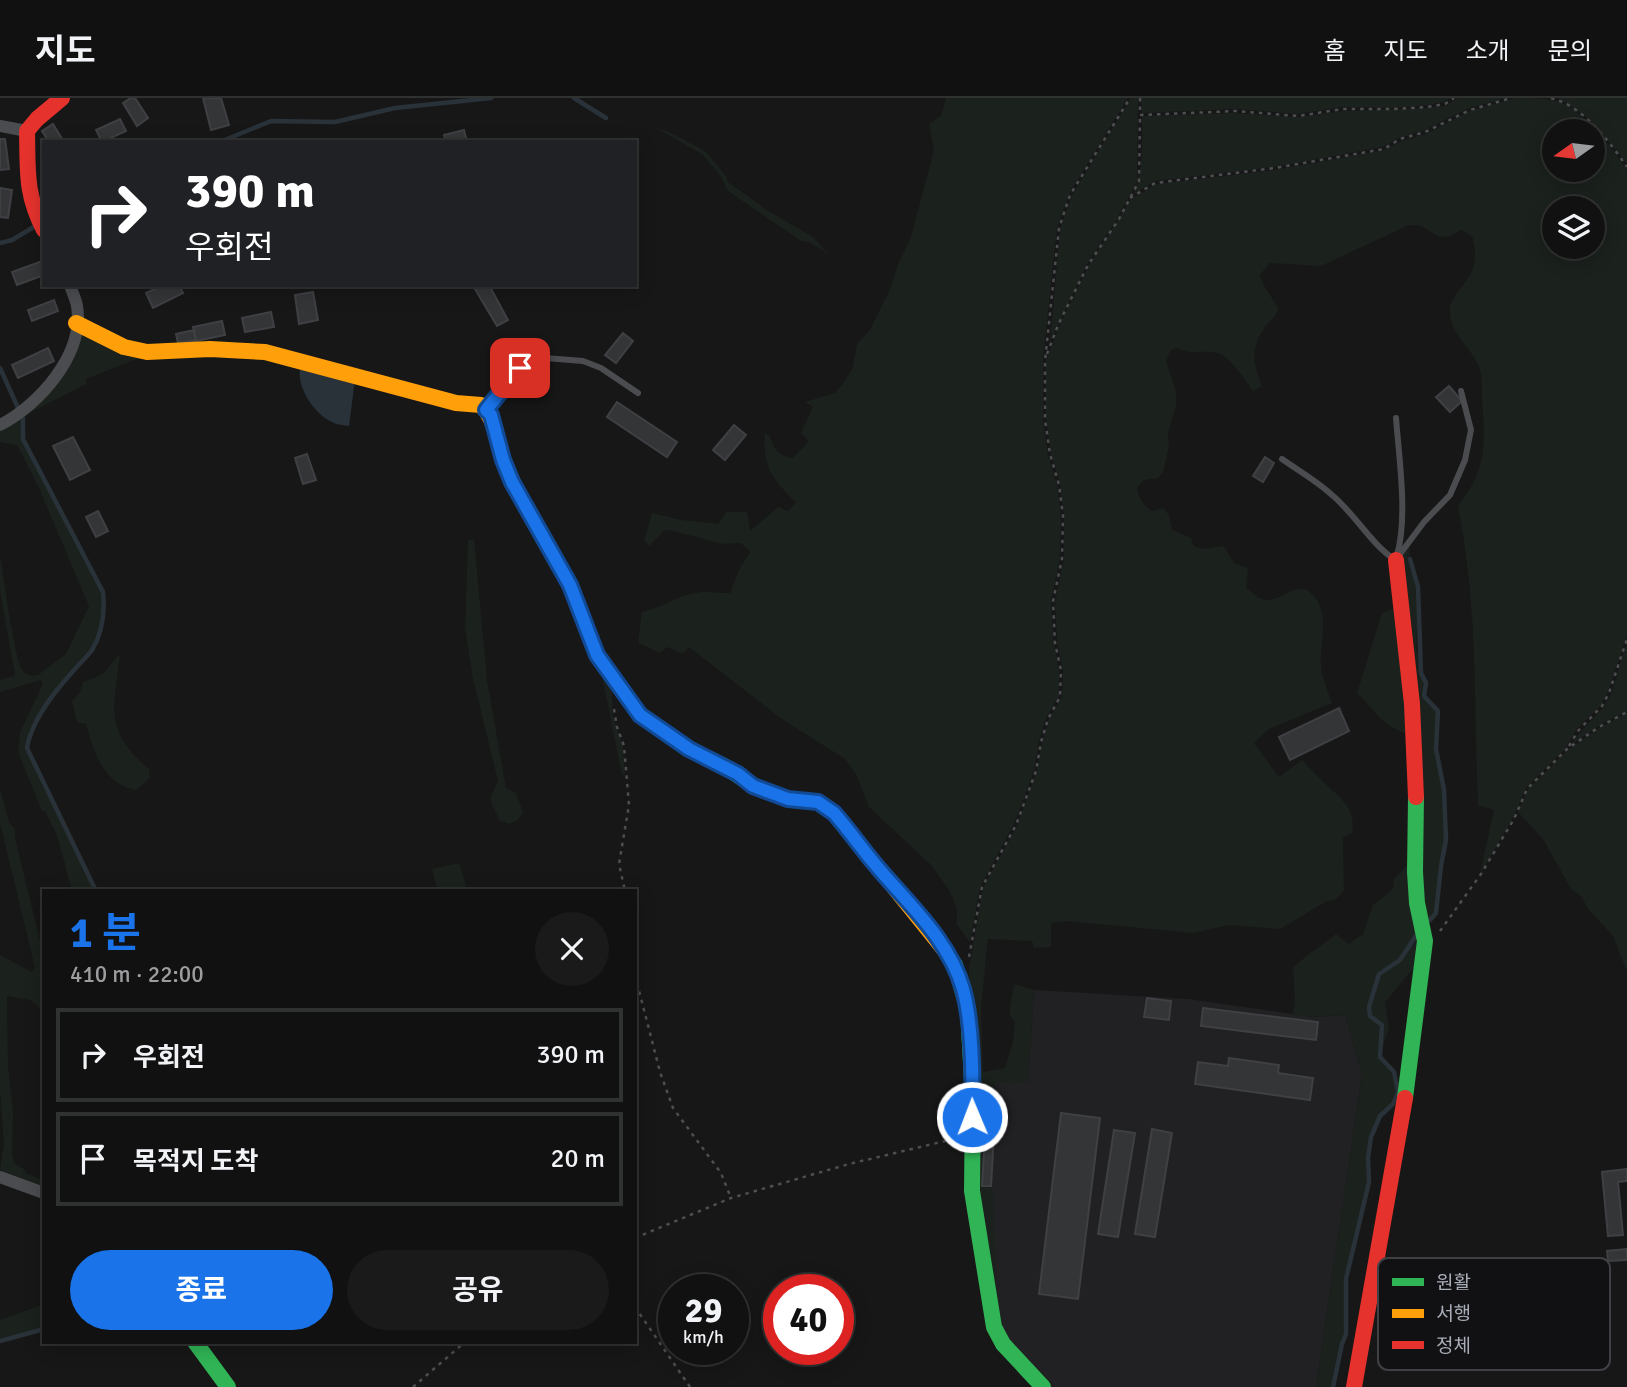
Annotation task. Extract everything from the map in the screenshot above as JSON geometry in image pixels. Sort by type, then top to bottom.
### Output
[{"type":"street","points":[[42,226],[33,209],[28,188],[27,131],[62,98]]},
{"type":"street","points":[[0,126],[27,131]]},
{"type":"street","points":[[0,425],[21,414],[47,390],[68,356],[77,308],[71,287]]},
{"type":"street","points":[[76,323],[124,347],[147,352],[210,349],[265,352],[456,403],[481,405],[491,415],[512,482],[570,585],[597,655],[640,715],[689,749],[738,774],[753,786],[788,799],[818,802],[834,813],[941,943],[955,965],[968,1010],[972,1191],[994,1327],[1003,1344],[1043,1387]]},
{"type":"street","points":[[1354,1387],[1408,1081],[1425,941],[1417,903],[1416,777],[1412,704],[1396,560]]},
{"type":"street","points":[[0,1177],[42,1192]]},
{"type":"street","points":[[196,1344],[228,1387]]},
{"type":"lane","points":[[486,410],[520,368],[545,358],[583,361],[601,368],[638,393]]},
{"type":"lane","points":[[1396,560],[1424,522],[1450,495],[1465,460],[1471,430],[1461,391]]},
{"type":"lane","points":[[1396,418],[1401,542],[1396,560]]},
{"type":"lane","points":[[1282,459],[1332,494],[1384,552],[1396,560]]},
{"type":"path","points":[[963,988],[982,887],[1016,825],[1036,771],[1048,719],[1060,697],[1061,670],[1055,643],[1053,601],[1062,559],[1063,516],[1045,420],[1045,360],[1059,228],[1070,195],[1130,98]]},
{"type":"path","points":[[1045,360],[1059,323],[1088,265],[1139,181],[1140,98]]},
{"type":"path","points":[[1140,115],[1236,111],[1298,116],[1343,109],[1427,107],[1445,104],[1454,98]]},
{"type":"path","points":[[1130,198],[1155,183],[1275,168],[1384,149],[1400,139],[1425,132],[1470,110],[1511,98]]},
{"type":"path","points":[[1551,98],[1560,100],[1589,121],[1627,167]]},
{"type":"path","points":[[1567,749],[1578,731],[1602,706],[1627,639]]},
{"type":"path","points":[[613,679],[614,713],[624,746],[629,805],[619,863],[625,889]]},
{"type":"path","points":[[1425,941],[1432,940],[1470,893],[1514,818],[1527,789],[1567,749],[1627,712]]},
{"type":"path","points":[[637,983],[660,1072],[673,1108],[721,1173],[731,1198]]},
{"type":"path","points":[[637,1237],[731,1198],[849,1164],[971,1135]]},
{"type":"path","points":[[637,1310],[690,1387]]},
{"type":"path","points":[[413,1387],[463,1344]]},
{"type":"shaded area","points":[[946,98],[1128,98],[1069,194],[1057,228],[1043,360],[1043,420],[1061,516],[1060,559],[1051,601],[1059,670],[1059,696],[1046,718],[1034,771],[1014,824],[980,887],[970,942],[957,925],[957,908],[949,890],[932,866],[869,807],[856,774],[845,759],[779,717],[689,647],[683,654],[667,647],[660,653],[638,643],[642,612],[695,593],[730,593],[750,552],[741,543],[723,544],[669,530],[663,531],[650,546],[644,541],[652,513],[718,524],[726,512],[747,512],[750,531],[778,507],[788,511],[796,502],[775,480],[767,464],[765,433],[770,436],[777,451],[793,458],[809,441],[801,433],[813,407],[805,402],[835,393],[853,367],[857,344],[870,330],[911,237],[934,150],[929,124],[941,116]]},
{"type":"shaded area","points":[[1131,98],[1138,98],[1137,181],[1117,219],[1087,264],[1050,343],[1060,229],[1072,195]]},
{"type":"shaded area","points":[[1141,98],[1451,98],[1427,105],[1394,108],[1342,107],[1298,114],[1236,109],[1142,113]]},
{"type":"shaded area","points":[[1458,98],[1507,98],[1469,108],[1383,147],[1274,167],[1155,181],[1133,195],[1141,166],[1142,116],[1236,113],[1299,117],[1343,111],[1445,106]]},
{"type":"shaded area","points":[[1515,98],[1544,99],[1560,102],[1586,119],[1542,119],[1542,182],[1605,182],[1605,139],[1627,170],[1627,636],[1601,705],[1576,730],[1566,748],[1526,788],[1513,818],[1480,874],[1494,810],[1478,805],[1472,618],[1458,507],[1479,469],[1484,429],[1480,371],[1476,360],[1454,329],[1450,315],[1454,298],[1474,264],[1472,236],[1461,230],[1450,236],[1439,237],[1421,226],[1409,225],[1321,266],[1270,263],[1260,275],[1278,309],[1257,342],[1254,356],[1262,386],[1253,391],[1237,369],[1218,353],[1188,352],[1178,348],[1171,350],[1166,361],[1176,392],[1176,406],[1168,433],[1169,447],[1163,472],[1158,478],[1144,480],[1137,487],[1138,494],[1151,511],[1163,508],[1169,515],[1172,530],[1191,538],[1194,546],[1204,549],[1224,546],[1234,563],[1248,568],[1246,588],[1260,598],[1271,600],[1300,589],[1311,593],[1317,601],[1323,618],[1322,671],[1332,703],[1269,729],[1254,743],[1279,777],[1302,760],[1348,807],[1353,825],[1352,833],[1343,838],[1344,890],[1335,900],[1327,901],[1280,929],[1229,925],[1193,933],[1066,921],[1051,923],[1051,947],[1034,948],[1032,941],[988,939],[981,1008],[983,1072],[1005,1068],[1013,1041],[1015,1022],[1009,1014],[1014,984],[1034,990],[1028,1082],[995,1083],[993,1133],[987,1133],[985,1187],[993,1189],[1000,1330],[1055,1387],[1048,1387],[1004,1341],[997,1327],[976,1189],[969,969],[983,888],[1017,826],[1037,771],[1049,719],[1062,697],[1063,670],[1057,643],[1055,601],[1064,559],[1064,516],[1046,420],[1046,361],[1060,324],[1089,265],[1131,199],[1156,184],[1275,170],[1384,150],[1401,141],[1426,134],[1470,111]]},
{"type":"shaded area","points":[[1558,98],[1627,98],[1627,164],[1605,138],[1605,119],[1589,119]]},
{"type":"shaded area","points":[[656,128],[705,151],[728,182],[767,210],[813,237],[829,254],[809,242],[801,241],[728,191],[720,175],[703,155]]},
{"type":"shaded area","points":[[81,331],[147,355],[86,379],[86,384],[24,416],[54,388],[71,358]]},
{"type":"shaded area","points":[[301,365],[355,380],[349,426],[332,422],[312,405],[300,381]]},
{"type":"shaded area","points":[[22,419],[22,440],[102,592],[103,607],[97,637],[42,709],[29,734],[27,746],[31,761],[93,889],[71,889],[58,838],[45,811],[42,811],[18,752],[20,732],[43,684],[41,680],[0,692],[0,680],[15,676],[0,591],[0,556],[16,651],[26,674],[38,675],[66,654],[89,606],[38,486],[17,445],[0,442],[0,431]]},
{"type":"shaded area","points":[[474,539],[487,680],[506,788],[516,793],[523,812],[518,820],[509,824],[499,820],[490,799],[498,781],[473,679],[465,628],[468,540]]},
{"type":"shaded area","points":[[1410,542],[1417,592],[1417,648],[1423,679],[1423,697],[1437,712],[1435,749],[1442,790],[1445,840],[1439,866],[1435,913],[1426,924],[1398,560]]},
{"type":"shaded area","points":[[1396,608],[1401,619],[1408,707],[1413,795],[1412,879],[1418,928],[1399,959],[1377,973],[1368,1007],[1369,1017],[1380,1025],[1378,1058],[1392,1073],[1396,1092],[1391,1103],[1379,1115],[1369,1137],[1367,1182],[1344,1279],[1344,1334],[1331,1387],[1316,1387],[1362,1073],[1345,1015],[1313,1017],[1293,1014],[1293,968],[1336,934],[1349,944],[1363,934],[1373,905],[1393,889],[1394,879],[1410,862],[1408,734],[1384,722],[1357,693],[1382,613]]},
{"type":"shaded area","points":[[1627,643],[1627,711],[1598,726],[1571,745],[1608,699]]},
{"type":"shaded area","points":[[120,655],[114,704],[118,730],[134,755],[149,769],[150,778],[136,790],[115,781],[102,766],[86,724],[77,722],[72,701],[80,692],[83,682],[103,674]]},
{"type":"shaded area","points":[[600,665],[612,687],[612,713],[623,746],[625,774],[622,775]]},
{"type":"shaded area","points":[[1627,713],[1627,972],[1613,936],[1588,909],[1581,896],[1571,889],[1543,839],[1518,812],[1528,789],[1568,750],[1599,728]]},
{"type":"shaded area","points":[[0,788],[9,822],[15,829],[42,949],[42,1009],[30,1000],[7,996],[8,1066],[13,1112],[12,1154],[14,1163],[26,1173],[42,1180],[42,1185],[0,1170],[4,1143],[0,1092],[0,955],[32,972],[35,968],[0,823]]},
{"type":"shaded area","points":[[459,863],[467,889],[437,889],[432,869]]},
{"type":"shaded area","points":[[1419,934],[1422,958],[1385,1002],[1389,1029],[1381,1052],[1384,1024],[1372,1015],[1371,1008],[1380,975],[1401,961]]},
{"type":"shaded area","points":[[1034,990],[1188,999],[1313,1017],[1345,1015],[1362,1073],[1316,1387],[1055,1387],[1000,1330],[985,1187],[987,1132],[993,1133],[995,1082],[1028,1082]]},
{"type":"shaded area","points":[[42,1305],[42,1328],[0,1340],[0,1320]]},
{"type":"building","points":[[135,98],[148,118],[137,126],[123,103]]},
{"type":"building","points":[[203,98],[221,98],[229,125],[211,130]]},
{"type":"building","points":[[120,119],[126,131],[101,140],[96,130]]},
{"type":"building","points":[[53,124],[63,140],[48,140],[42,131]]},
{"type":"building","points":[[464,130],[466,140],[445,140],[444,135]]},
{"type":"building","points":[[0,139],[5,139],[9,169],[0,170]]},
{"type":"building","points":[[0,188],[12,190],[8,218],[0,217]]},
{"type":"building","points":[[42,261],[42,276],[17,285],[12,272]]},
{"type":"building","points":[[159,287],[180,287],[183,293],[153,308],[146,293]]},
{"type":"building","points":[[490,287],[508,320],[497,326],[475,289]]},
{"type":"building","points":[[313,292],[318,320],[299,324],[295,295]]},
{"type":"building","points":[[54,300],[58,311],[32,321],[28,310]]},
{"type":"building","points":[[271,312],[274,327],[245,332],[242,318]]},
{"type":"building","points":[[222,321],[225,335],[196,341],[193,327]]},
{"type":"building","points":[[194,330],[196,340],[178,343],[176,334]]},
{"type":"building","points":[[623,333],[633,341],[616,363],[605,355]]},
{"type":"building","points":[[48,348],[54,361],[18,378],[12,365]]},
{"type":"building","points":[[1449,386],[1462,401],[1450,412],[1436,397]]},
{"type":"building","points":[[617,402],[677,442],[667,457],[607,417]]},
{"type":"building","points":[[734,425],[746,435],[725,460],[713,450]]},
{"type":"building","points":[[73,437],[90,470],[70,480],[53,446]]},
{"type":"building","points":[[307,454],[316,480],[303,484],[295,458]]},
{"type":"building","points":[[1265,457],[1274,463],[1263,482],[1253,476]]},
{"type":"building","points":[[98,511],[108,531],[96,537],[86,517]]},
{"type":"building","points":[[1339,708],[1349,731],[1290,760],[1279,737]]},
{"type":"building","points":[[1147,998],[1171,1001],[1169,1020],[1144,1017]]},
{"type":"building","points":[[1203,1008],[1318,1022],[1316,1040],[1201,1026]]},
{"type":"building","points":[[1229,1058],[1279,1065],[1278,1073],[1313,1078],[1310,1100],[1195,1084],[1198,1062],[1228,1066]]},
{"type":"building","points":[[1061,1113],[1100,1118],[1078,1299],[1039,1294]]},
{"type":"building","points":[[1152,1129],[1172,1133],[1155,1237],[1135,1234]]},
{"type":"building","points":[[1114,1130],[1135,1133],[1118,1237],[1098,1234]]},
{"type":"building","points":[[985,1134],[994,1134],[991,1186],[982,1186]]},
{"type":"building","points":[[1627,1169],[1627,1181],[1618,1182],[1623,1235],[1608,1236],[1602,1172]]},
{"type":"building","points":[[1627,1249],[1627,1260],[1610,1261],[1607,1251]]},
{"type":"waterway","points":[[225,140],[271,121],[335,122],[395,108],[491,98]]},
{"type":"waterway","points":[[574,98],[606,118]]},
{"type":"waterway","points":[[0,243],[12,240],[37,225]]},
{"type":"waterway","points":[[0,368],[23,419],[23,439],[103,592],[102,622],[96,643],[45,706],[29,737],[27,748],[95,889]]},
{"type":"waterway","points":[[1410,559],[1418,587],[1421,673],[1426,683],[1424,696],[1438,711],[1436,749],[1444,790],[1446,840],[1436,913],[1430,920]]},
{"type":"waterway","points":[[1333,1387],[1346,1334],[1346,1279],[1369,1182],[1371,1137],[1380,1116],[1393,1104],[1398,1092],[1394,1072],[1380,1057],[1382,1025],[1370,1016],[1369,1007],[1379,974],[1400,960],[1417,934]]},
{"type":"waterway","points":[[0,1341],[42,1330]]},
{"type":"traffic: fast","points":[[535,522],[570,585],[597,655],[640,715],[689,749],[745,780]]},
{"type":"traffic: fast","points":[[1405,1098],[1425,941],[1417,903],[1415,872],[1416,797]]},
{"type":"traffic: fast","points":[[947,953],[955,965],[968,1010],[973,1099],[972,1191],[994,1327],[1003,1344],[1043,1387]]},
{"type":"traffic: fast","points":[[196,1344],[228,1387]]},
{"type":"traffic: slow","points":[[76,323],[124,347],[147,352],[210,349],[265,352],[456,403],[481,405],[493,425],[510,477],[535,522]]},
{"type":"traffic: slow","points":[[745,780],[753,786],[788,799],[818,802],[834,813],[947,953]]},
{"type":"traffic: jam","points":[[42,226],[31,193],[27,131],[62,98]]},
{"type":"traffic: jam","points":[[1396,560],[1412,704],[1416,797]]},
{"type":"traffic: jam","points":[[1354,1387],[1405,1098]]},
{"type":"route","points":[[520,368],[486,410],[491,415],[512,482],[570,585],[597,655],[640,715],[674,740],[738,774],[753,786],[788,799],[818,802],[834,813],[924,921],[955,965],[963,988],[968,1010],[972,1117]]}]
